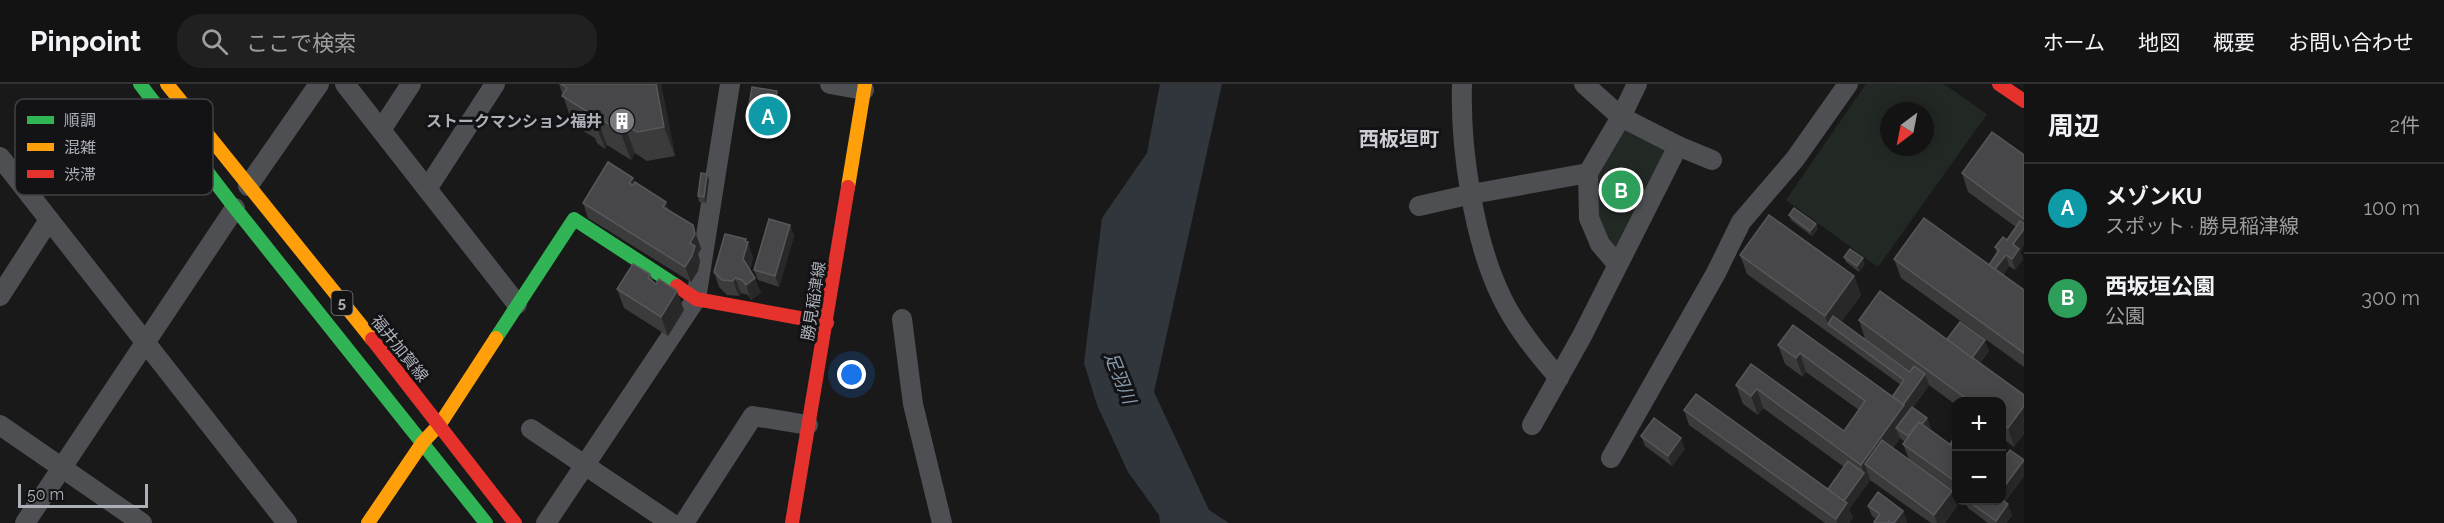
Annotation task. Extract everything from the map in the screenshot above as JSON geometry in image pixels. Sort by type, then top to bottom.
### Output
[{"type":"main road","name":"5","points":[[140,84],[151,99]]},
{"type":"main road","name":"福井加賀線","points":[[167,84],[179,99]]},
{"type":"main road","points":[[1999,84],[2024,101]]},
{"type":"main road","name":"勝見稲津線","points":[[792,523],[865,87]]},
{"type":"main road","name":"福井加賀線","points":[[213,142],[440,424],[514,523]]},
{"type":"main road","name":"5","points":[[213,179],[486,523]]},
{"type":"main road","points":[[368,523],[423,442],[440,424],[574,219],[696,299],[827,323]]},
{"type":"street","points":[[248,186],[319,84]]},
{"type":"street","points":[[345,84],[517,304]]},
{"type":"street","points":[[381,130],[411,84]]},
{"type":"street","points":[[427,189],[495,84]]},
{"type":"street","points":[[546,523],[696,299],[730,84]]},
{"type":"street","points":[[830,84],[865,87]]},
{"type":"street","points":[[1462,84],[1461,118],[1472,194],[1485,258],[1501,297],[1529,343],[1559,378]]},
{"type":"street","points":[[1584,84],[1621,117],[1678,146],[1712,160]]},
{"type":"street","points":[[1617,264],[1600,244],[1589,218],[1588,173],[1621,117],[1637,84]]},
{"type":"street","points":[[1611,458],[1716,273],[1741,222],[1795,159],[1848,84]]},
{"type":"street","points":[[1532,425],[1559,378],[1678,146]]},
{"type":"street","points":[[0,157],[15,176]]},
{"type":"street","points":[[1419,206],[1588,173]]},
{"type":"street","points":[[30,195],[287,523]]},
{"type":"street","points":[[25,523],[235,208]]},
{"type":"street","points":[[0,296],[49,220]]},
{"type":"street","points":[[902,318],[913,404],[942,523]]},
{"type":"street","points":[[684,523],[753,416],[808,425]]},
{"type":"street","points":[[0,425],[142,523]]},
{"type":"street","points":[[531,429],[671,523]]},
{"type":"shaded area","points":[[1866,84],[1944,84],[1987,114],[1878,267],[1786,200]]},
{"type":"shaded area","points":[[1626,122],[1672,148],[1618,254],[1599,235],[1592,175]]},
{"type":"water","name":"足羽川","points":[[1160,84],[1222,84],[1154,392],[1209,510],[1229,523],[1160,523],[1159,515],[1128,472],[1097,405],[1084,363],[1102,218],[1147,153]]},
{"type":"building","points":[[561,84],[656,84],[664,127],[637,132],[624,124],[620,131],[596,116],[594,120],[586,114],[588,112],[562,96],[567,88]]},
{"type":"building","points":[[752,87],[777,91],[773,116],[748,111]]},
{"type":"building","points":[[1992,132],[2024,155],[2024,219],[1962,173]]},
{"type":"building","points":[[608,162],[633,178],[629,183],[633,185],[635,182],[666,202],[663,207],[693,225],[695,234],[690,243],[695,246],[685,267],[583,203]]},
{"type":"building","points":[[701,173],[707,174],[704,197],[698,196]]},
{"type":"building","points":[[1794,208],[1816,224],[1810,231],[1789,215]]},
{"type":"building","points":[[1769,215],[1854,276],[1825,316],[1740,255]]},
{"type":"building","points":[[1924,218],[2024,290],[2024,353],[1894,259]]},
{"type":"building","points":[[769,219],[790,225],[775,276],[754,270]]},
{"type":"building","points":[[2020,221],[2024,224],[2024,229],[2013,244],[2019,249],[2012,259],[2006,255],[1995,269],[1989,265],[1999,250],[1995,247],[2003,237],[2007,240]]},
{"type":"building","points":[[725,234],[746,239],[745,241],[748,242],[743,259],[755,278],[746,285],[742,280],[735,278],[733,281],[722,280],[714,272]]},
{"type":"building","points":[[1850,249],[1863,258],[1857,266],[1844,257]]},
{"type":"building","points":[[633,264],[650,274],[648,278],[656,284],[659,279],[677,291],[661,317],[617,289]]},
{"type":"building","points":[[1880,291],[2024,395],[2024,406],[2008,428],[2006,427],[2006,397],[1964,397],[1859,320]]},
{"type":"building","points":[[1833,316],[1910,372],[1914,366],[1925,374],[1903,405],[1892,397],[1904,380],[1828,324]]},
{"type":"building","points":[[1960,322],[1985,340],[1972,358],[1947,339]]},
{"type":"building","points":[[1793,325],[1904,405],[1861,465],[1757,389],[1751,396],[1736,385],[1751,364],[1844,431],[1865,401],[1800,353],[1796,358],[1778,345]]},
{"type":"building","points":[[1696,394],[1847,503],[1836,519],[1684,410]]},
{"type":"building","points":[[1912,407],[1927,418],[1922,424],[1919,422],[1908,436],[1896,428]]},
{"type":"building","points":[[1654,418],[1681,438],[1668,456],[1641,436]]},
{"type":"building","points":[[1919,422],[1952,446],[1952,479],[1903,444]]},
{"type":"building","points":[[1882,440],[1952,491],[1934,515],[1865,464]]},
{"type":"building","points":[[2010,450],[2024,460],[2006,484],[2006,455]]},
{"type":"building","points":[[1848,461],[1864,473],[1844,501],[1828,489]]},
{"type":"building","points":[[1878,492],[1903,511],[1894,523],[1874,522],[1880,514],[1868,506]]},
{"type":"building","points":[[2006,503],[2008,504],[1996,521],[1974,505],[2006,505]]},
{"type":"traffic: fast","points":[[140,84],[151,99]]},
{"type":"traffic: fast","points":[[213,179],[486,523]]},
{"type":"traffic: fast","points":[[496,338],[574,219],[677,286]]},
{"type":"traffic: slow","points":[[167,84],[179,99]]},
{"type":"traffic: slow","points":[[848,187],[865,84]]},
{"type":"traffic: slow","points":[[213,141],[372,339]]},
{"type":"traffic: slow","points":[[368,523],[423,442],[440,424],[496,338]]},
{"type":"traffic: jam","points":[[1999,84],[2024,101]]},
{"type":"traffic: jam","points":[[792,523],[848,187]]},
{"type":"traffic: jam","points":[[677,286],[696,299],[827,323]]},
{"type":"traffic: jam","points":[[372,339],[515,523]]},
{"type":"place","name":"メゾンKU","points":[[768,116]]},
{"type":"place","name":"ストークマンション福井","points":[[622,121]]},
{"type":"place","name":"西坂垣公園","points":[[1621,190]]},
{"type":"district","name":"西板垣町","points":[[1399,139]]}]
